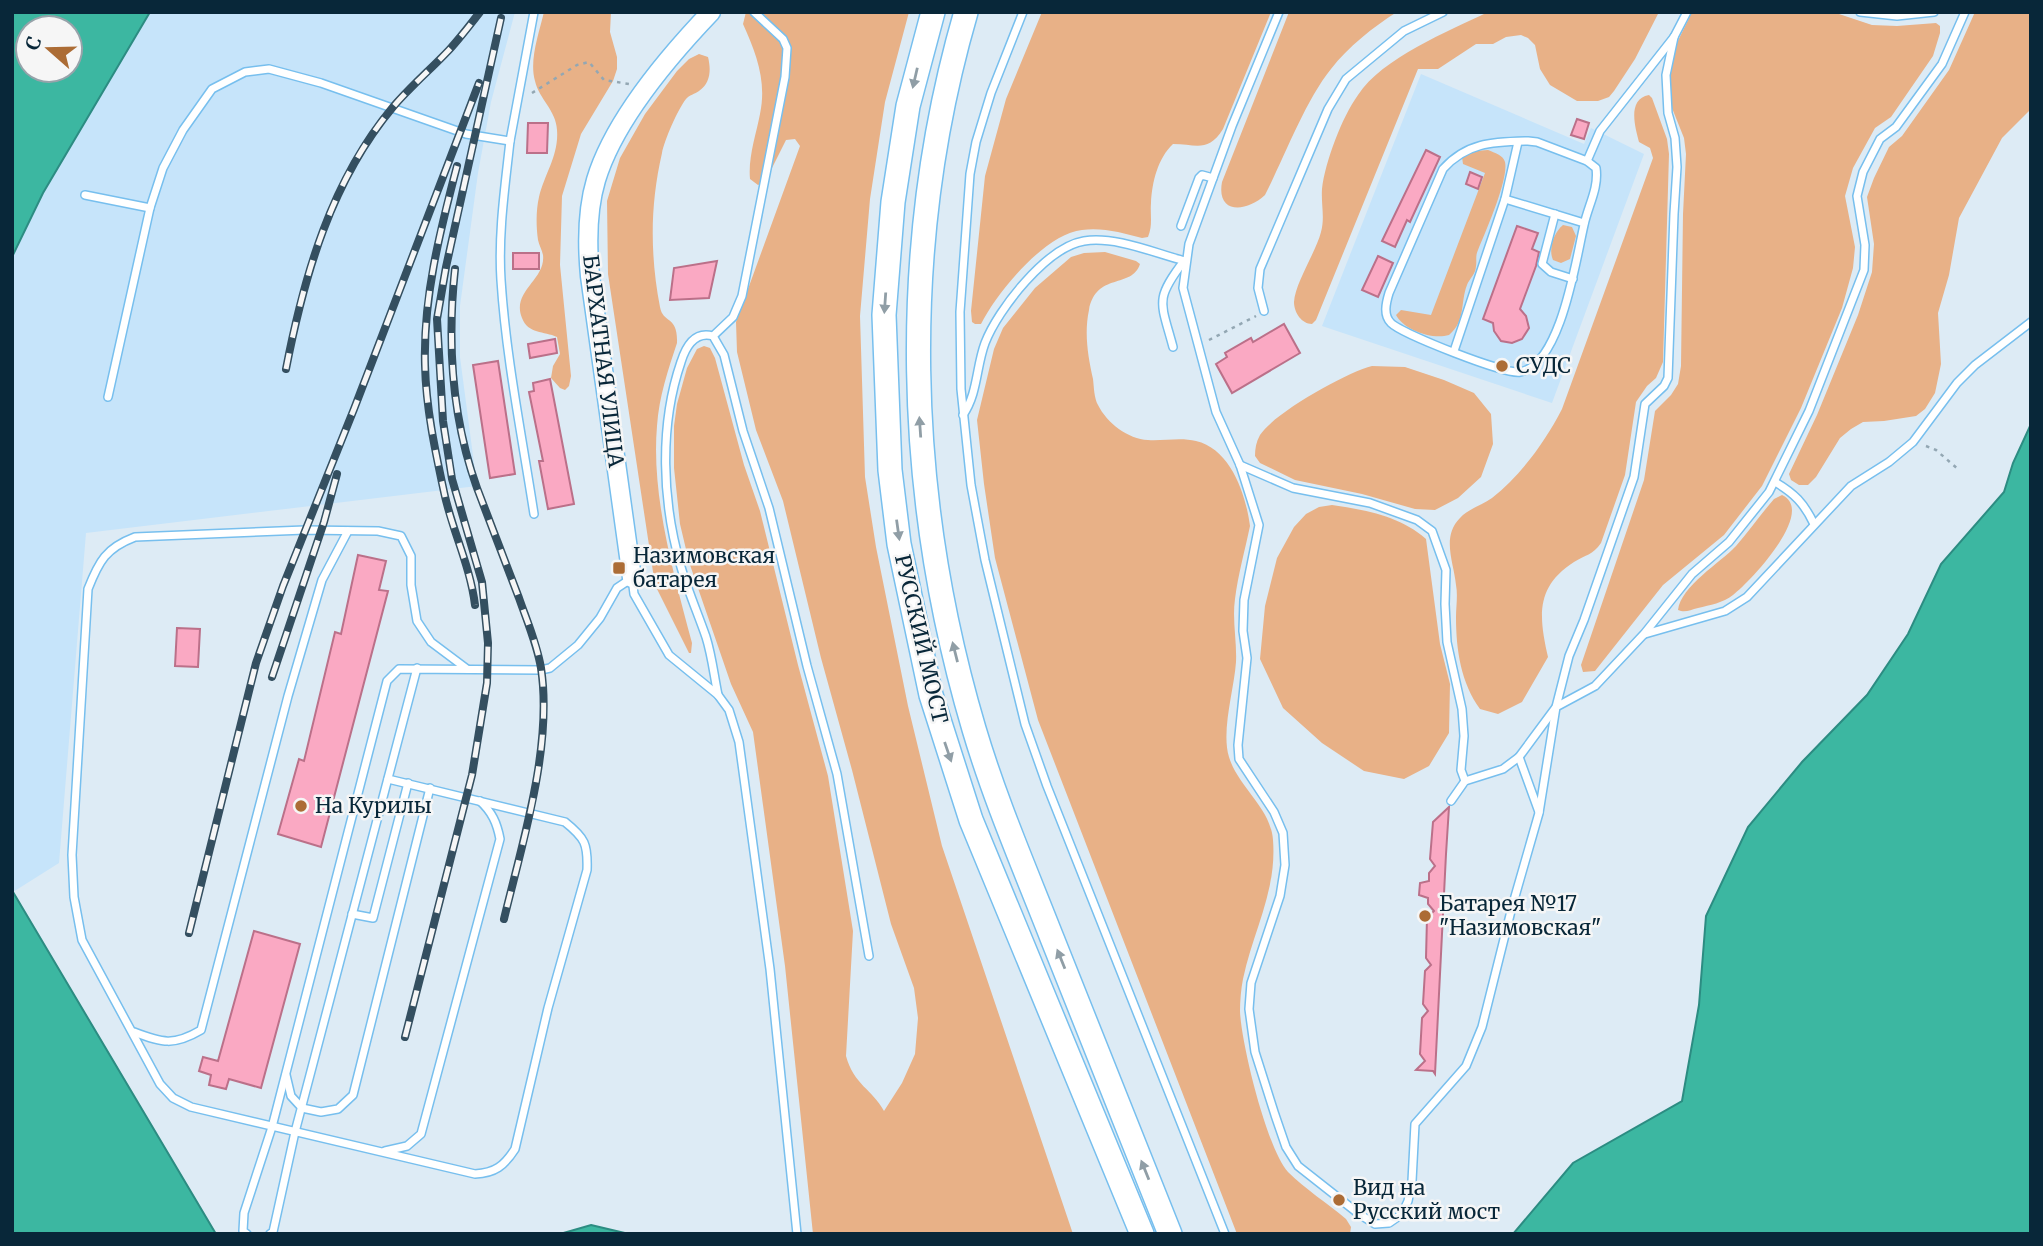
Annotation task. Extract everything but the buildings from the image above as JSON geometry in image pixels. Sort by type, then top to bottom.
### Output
[{"type":"main road","name":"РУССКИЙ МОСТ","points":[[933,12],[908,106],[892,202],[884,315],[890,471],[900,544],[931,695],[971,820],[1142,1234]]},
{"type":"main road","name":"РУССКИЙ МОСТ","points":[[966,12],[944,101],[925,205],[919,313],[918,399],[931,540],[974,728],[1000,806],[1170,1234]]},
{"type":"street","name":"БАРХАТНАЯ УЛИЦА","points":[[632,578],[588,257],[590,209],[601,167],[622,124],[689,35],[711,12]]},
{"type":"lane","points":[[534,12],[510,141],[501,229],[501,280],[510,362],[534,514]]},
{"type":"lane","points":[[713,336],[733,317],[742,296],[785,77],[787,48],[783,39],[754,12]]},
{"type":"lane","points":[[1023,12],[991,93],[976,142],[970,174],[960,312],[963,416],[971,485],[985,560],[1025,724],[1047,786],[1225,1234]]},
{"type":"lane","points":[[1279,12],[1188,244],[1182,288],[1216,412],[1240,465],[1259,525],[1244,600],[1243,631],[1247,658],[1238,745],[1239,758],[1274,812],[1283,833],[1285,866],[1280,896],[1251,983],[1249,1009],[1255,1052],[1286,1147],[1298,1166],[1359,1214],[1375,1223],[1389,1223],[1402,1214],[1412,1181],[1415,1124],[1466,1066],[1482,1027],[1539,813],[1556,706],[1569,656],[1584,621],[1634,477],[1646,404],[1664,386],[1670,367],[1677,167],[1675,138],[1668,113],[1666,75],[1674,37]]},
{"type":"lane","points":[[1264,311],[1258,288],[1260,269],[1334,99],[1346,79],[1381,48],[1405,31],[1443,12]]},
{"type":"lane","points":[[1587,162],[1600,131],[1674,37],[1687,12]]},
{"type":"lane","points":[[1860,12],[1898,16],[1934,12]]},
{"type":"lane","points":[[1451,800],[1465,781],[1503,769],[1519,757],[1556,706],[1595,686],[1644,634],[1692,574],[1729,542],[1775,482],[1809,411],[1864,270],[1865,245],[1857,196],[1863,172],[1880,139],[1896,127],[1942,64],[1965,12]]},
{"type":"lane","points":[[108,397],[150,208],[163,168],[183,130],[212,89],[245,72],[269,69],[345,91],[466,134],[510,141]]},
{"type":"lane","points":[[1454,351],[1505,198],[1518,142]]},
{"type":"lane","points":[[1537,142],[1587,162],[1596,169],[1598,179],[1584,223],[1573,279],[1548,349],[1535,366],[1520,372],[1505,371],[1419,338],[1391,323],[1386,316],[1389,293],[1443,169],[1455,156],[1463,150],[1475,147],[1537,142]]},
{"type":"lane","points":[[1181,226],[1199,178],[1206,175],[1213,177]]},
{"type":"lane","points":[[85,195],[150,208]]},
{"type":"lane","points":[[1505,198],[1584,223]]},
{"type":"lane","points":[[1555,214],[1542,264],[1551,272],[1573,279]]},
{"type":"lane","points":[[963,416],[970,406],[984,345],[995,323],[1028,280],[1066,247],[1084,241],[1110,242],[1185,261]]},
{"type":"lane","points":[[1173,347],[1162,299],[1170,280],[1185,261]]},
{"type":"lane","points":[[1644,634],[1725,611],[1747,597],[1851,486],[1889,462],[1913,442],[1957,383],[1975,365],[2031,322]]},
{"type":"lane","points":[[718,695],[707,640],[681,566],[672,525],[664,446],[669,402],[683,353],[696,337],[705,334],[713,336],[724,355],[743,431],[769,508],[836,774],[869,956]]},
{"type":"lane","points":[[1240,465],[1293,488],[1370,503],[1406,515],[1432,531],[1447,570],[1447,642],[1462,709],[1464,736],[1461,770],[1465,781]]},
{"type":"lane","points":[[1775,482],[1792,491],[1805,506],[1814,524]]},
{"type":"lane","points":[[388,779],[565,822],[580,834],[588,850],[587,870],[548,1008],[515,1149],[506,1163],[492,1173],[475,1174],[272,1127],[191,1107],[173,1098],[160,1084],[82,940],[74,897],[72,855],[88,589],[99,562],[117,543],[135,537],[305,530],[378,531],[401,536],[411,556],[411,585],[417,621],[431,642],[467,669]]},
{"type":"lane","points":[[133,1031],[158,1042],[183,1040],[201,1030],[288,696],[322,580],[348,531]]},
{"type":"lane","points":[[247,1234],[243,1231],[244,1213],[272,1127],[387,681],[398,668],[550,668],[578,645],[600,618],[617,588],[632,578],[634,594],[669,655],[718,695],[729,710],[739,742],[769,969],[797,1234]]},
{"type":"lane","points":[[270,1234],[273,1232],[295,1132],[417,668]]},
{"type":"lane","points":[[1519,757],[1539,813]]},
{"type":"lane","points":[[352,914],[373,918],[408,783]]},
{"type":"lane","points":[[286,1074],[291,1096],[302,1108],[321,1112],[338,1109],[353,1095],[430,788]]},
{"type":"lane","points":[[381,1152],[407,1146],[421,1134],[500,839],[497,824],[480,800]]},
{"type":"path","points":[[519,92],[533,93],[577,65],[589,62],[604,80],[648,88]]},
{"type":"path","points":[[1196,346],[1264,311]]},
{"type":"path","points":[[1913,442],[1936,450],[1959,470]]},
{"type":"shaded area","points":[[12,12],[150,12],[43,193],[12,257]]},
{"type":"shaded area","points":[[150,12],[515,12],[491,102],[478,173],[460,306],[460,357],[477,486],[86,533],[59,863],[13,892],[12,257],[43,193]]},
{"type":"shaded area","points":[[544,12],[611,12],[610,32],[617,57],[613,81],[581,134],[562,196],[560,265],[571,376],[569,386],[565,390],[551,378],[553,366],[560,354],[557,337],[528,327],[520,309],[521,300],[543,264],[537,235],[537,207],[557,139],[554,116],[537,87],[533,73],[535,46]]},
{"type":"shaded area","points":[[746,12],[909,12],[885,102],[870,199],[860,316],[865,477],[876,547],[908,706],[942,846],[1073,1234],[813,1234],[785,966],[753,732],[731,684],[689,562],[680,524],[674,468],[674,426],[687,368],[697,349],[704,346],[710,348],[715,358],[744,465],[760,511],[828,776],[853,931],[846,1056],[858,1080],[884,1111],[902,1083],[915,1054],[918,1018],[914,988],[891,924],[783,501],[756,430],[737,352],[736,322],[800,146],[795,139],[786,140],[765,182],[758,185],[750,179],[751,154],[762,90],[756,57],[743,24]]},
{"type":"shaded area","points":[[1042,12],[1271,12],[1223,129],[1217,137],[1201,146],[1173,144],[1163,156],[1153,187],[1148,237],[1097,229],[1068,234],[1053,242],[1024,266],[998,296],[981,324],[975,324],[972,322],[971,311],[985,176],[1006,99]]},
{"type":"shaded area","points":[[1289,12],[1397,12],[1353,45],[1321,82],[1265,195],[1250,205],[1234,207],[1224,200],[1221,193],[1222,182]]},
{"type":"shaded area","points":[[1488,12],[1659,12],[1635,59],[1614,91],[1609,97],[1598,101],[1577,101],[1550,85],[1540,69],[1535,45],[1521,35],[1506,37],[1493,44],[1476,44],[1438,69],[1418,69],[1316,320],[1312,324],[1305,322],[1295,310],[1295,294],[1321,232],[1322,189],[1330,153],[1352,104],[1369,82],[1399,57]]},
{"type":"shaded area","points":[[1692,12],[1833,12],[1872,25],[1936,23],[1940,26],[1940,33],[1933,56],[1891,117],[1875,128],[1853,168],[1845,196],[1855,247],[1853,268],[1842,308],[1801,408],[1762,486],[1724,535],[1663,585],[1595,671],[1583,672],[1581,665],[1644,480],[1655,411],[1678,384],[1681,366],[1686,154],[1684,138],[1664,88],[1671,55]]},
{"type":"shaded area","points":[[1975,12],[2031,12],[2031,109],[2002,138],[1959,218],[1949,275],[1938,313],[1941,364],[1935,393],[1925,409],[1916,416],[1863,422],[1851,429],[1840,438],[1816,477],[1808,485],[1799,485],[1791,480],[1789,474],[1817,415],[1858,315],[1872,272],[1874,244],[1867,197],[1874,178],[1889,147],[1902,136],[1949,70]]},
{"type":"shaded area","points":[[699,54],[708,57],[709,76],[703,88],[687,98],[665,141],[655,192],[653,230],[654,268],[660,307],[677,334],[658,415],[657,480],[666,535],[692,643],[689,653],[655,585],[608,274],[607,201],[620,158],[645,114],[677,71],[689,59]]},
{"type":"shaded area","points":[[1421,74],[1584,144],[1591,128],[1644,154],[1552,403],[1322,326]]},
{"type":"shaded area","points":[[1649,95],[1667,139],[1669,154],[1663,362],[1656,378],[1636,402],[1625,475],[1601,543],[1561,572],[1546,592],[1542,616],[1548,657],[1522,702],[1498,714],[1480,709],[1468,688],[1461,666],[1456,629],[1457,589],[1450,550],[1451,533],[1463,515],[1492,498],[1522,468],[1540,446],[1562,409],[1653,158],[1650,148],[1639,142],[1634,114],[1638,102]]},
{"type":"shaded area","points":[[1488,150],[1502,158],[1505,170],[1496,206],[1477,252],[1475,272],[1465,292],[1458,324],[1449,335],[1435,336],[1419,332],[1405,325],[1396,315],[1401,310],[1431,315],[1485,173],[1463,164],[1462,157],[1476,151]]},
{"type":"shaded area","points":[[1563,225],[1572,227],[1576,236],[1570,259],[1561,263],[1553,260],[1551,251],[1555,236]]},
{"type":"shaded area","points":[[1105,252],[1140,264],[1130,276],[1099,290],[1089,310],[1087,345],[1098,405],[1113,424],[1133,437],[1196,441],[1219,453],[1235,475],[1245,501],[1250,526],[1235,599],[1236,662],[1226,735],[1233,768],[1261,808],[1271,828],[1273,859],[1268,894],[1243,979],[1241,1026],[1256,1095],[1280,1160],[1288,1172],[1346,1219],[1351,1227],[1350,1234],[1237,1234],[1038,720],[995,558],[977,420],[994,349],[1003,328],[1035,288],[1071,257]]},
{"type":"shaded area","points":[[1372,366],[1405,367],[1444,380],[1474,393],[1491,414],[1493,444],[1481,477],[1458,498],[1435,510],[1415,509],[1362,494],[1295,480],[1260,463],[1255,456],[1260,435],[1280,416],[1329,385]]},
{"type":"shaded area","points":[[2031,424],[2031,1234],[1513,1234],[1573,1163],[1682,1101],[1699,1005],[1706,916],[1748,827],[1802,762],[1867,695],[1908,634],[1941,564],[2004,492],[2013,463]]},
{"type":"shaded area","points":[[1782,495],[1791,503],[1792,516],[1777,546],[1753,576],[1725,600],[1688,611],[1678,610],[1693,584],[1736,546],[1774,499]]},
{"type":"shaded area","points":[[1332,505],[1394,519],[1426,539],[1440,644],[1450,684],[1449,733],[1429,766],[1404,779],[1364,771],[1322,743],[1283,708],[1260,659],[1265,606],[1277,558],[1294,527],[1306,514],[1319,507]]},
{"type":"shaded area","points":[[13,892],[216,1234],[12,1234]]},
{"type":"shaded area","points":[[591,1225],[629,1234],[560,1234]]},
{"type":"railway","points":[[286,369],[311,265],[323,231],[353,166],[393,107],[449,50],[480,12]]},
{"type":"railway","points":[[405,1037],[472,775],[487,683],[488,643],[482,582],[452,479],[443,421],[437,319],[501,18]]},
{"type":"railway","points":[[189,933],[256,663],[283,586],[479,83]]},
{"type":"railway","points":[[457,166],[430,290],[425,365],[434,445],[447,506],[469,576],[475,605]]},
{"type":"railway","points":[[455,269],[452,352],[462,435],[477,488],[534,641],[541,668],[544,698],[543,730],[534,795],[504,919]]},
{"type":"railway","points":[[272,677],[324,522],[337,474]]},
{"type":"place","name":"СУДС","points":[[1502,366]]},
{"type":"place","name":"Назимовская батарея","points":[[619,568]]},
{"type":"place","name":"На Курилы","points":[[301,806]]},
{"type":"place","name":"Батарея №17 \"Назимовская\"","points":[[1425,916]]},
{"type":"place","name":"Вид на Русский мост","points":[[1339,1200]]}]
